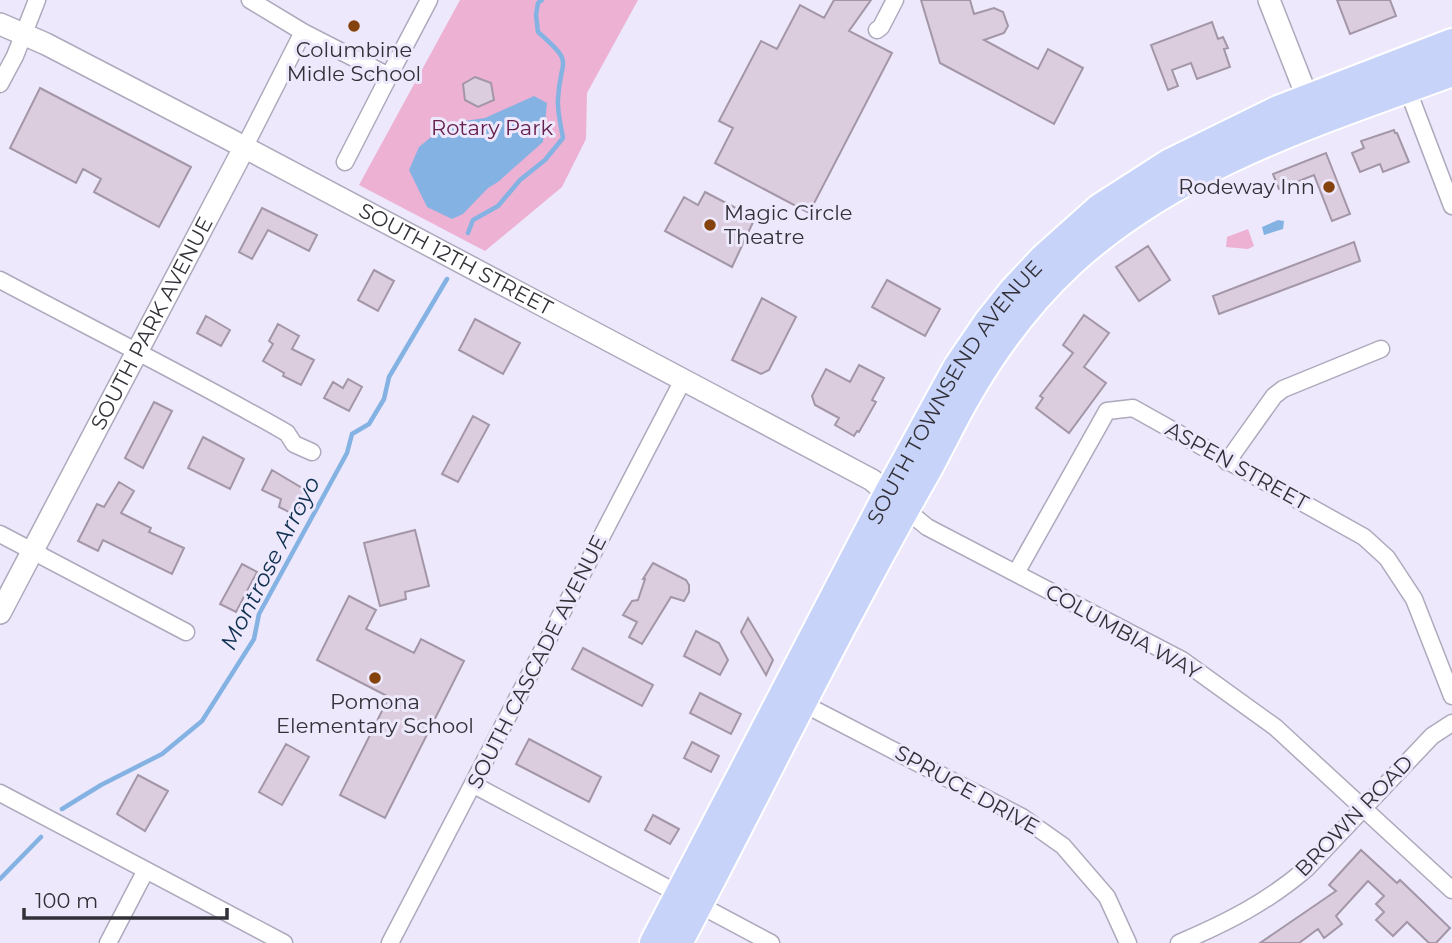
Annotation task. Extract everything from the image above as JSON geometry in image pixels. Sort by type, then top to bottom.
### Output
[{"type":"highway","name":"SOUTH TOWNSEND AVENUE","points":[[678,943],[688,900],[896,501],[943,442],[966,396],[1038,297],[1072,261],[1139,210],[1168,192],[1312,110],[1452,43]]},
{"type":"highway","name":"SOUTH TOWNSEND AVENUE","points":[[1312,110],[1408,88],[1452,72]]},
{"type":"highway","name":"SOUTH TOWNSEND AVENUE","points":[[654,943],[688,900],[802,703],[896,501]]},
{"type":"street","points":[[0,84],[15,56],[37,0]]},
{"type":"street","points":[[250,0],[303,32],[389,76]]},
{"type":"street","points":[[345,162],[429,0]]},
{"type":"street","points":[[877,30],[895,0]]},
{"type":"street","points":[[1269,0],[1312,110]]},
{"type":"street","name":"SOUTH 12TH STREET","points":[[0,24],[51,47],[872,480],[896,501]]},
{"type":"street","name":"SOUTH PARK AVENUE","points":[[0,613],[303,32]]},
{"type":"street","points":[[1408,88],[1452,206]]},
{"type":"street","points":[[0,280],[206,386],[276,426],[287,433],[294,443],[312,452]]},
{"type":"street","points":[[1227,462],[1274,396],[1283,388],[1381,349]]},
{"type":"street","name":"SOUTH CASCADE AVENUE","points":[[390,943],[683,380]]},
{"type":"street","name":"ASPEN STREET","points":[[1016,573],[1107,411],[1133,408],[1364,537],[1387,558],[1414,599],[1452,695]]},
{"type":"street","name":"COLUMBIA WAY","points":[[896,501],[928,527],[1182,660],[1275,727],[1452,890]]},
{"type":"street","points":[[0,534],[186,632]]},
{"type":"street","name":"SPRUCE DRIVE","points":[[802,703],[1022,817],[1063,846],[1107,897],[1128,943]]},
{"type":"street","name":"BROWN ROAD","points":[[1179,943],[1224,924],[1288,884],[1307,868],[1432,736],[1452,723]]},
{"type":"street","points":[[474,785],[771,943]]},
{"type":"street","points":[[0,793],[284,943]]},
{"type":"street","points":[[108,943],[146,870]]},
{"type":"green space","name":"Rotary Park","points":[[460,0],[638,0],[587,93],[586,139],[562,187],[485,251],[359,185]]},
{"type":"green space","points":[[1248,229],[1254,246],[1248,249],[1226,247],[1227,237]]},
{"type":"water","points":[[534,96],[547,103],[543,142],[488,188],[463,214],[452,219],[427,207],[409,170],[419,147],[436,133],[458,122],[485,118]]},
{"type":"water","points":[[1278,220],[1284,221],[1283,229],[1264,235],[1262,227]]},
{"type":"building","points":[[834,0],[871,0],[849,31],[892,53],[809,213],[715,163],[733,128],[719,121],[761,41],[777,49],[800,5],[824,18]]},
{"type":"building","points":[[921,0],[970,0],[974,14],[994,8],[1003,12],[1008,26],[1004,33],[984,40],[1038,69],[1048,49],[1083,68],[1054,124],[940,63]]},
{"type":"building","points":[[1337,0],[1390,0],[1396,16],[1350,34]]},
{"type":"building","points":[[1212,22],[1218,39],[1223,37],[1228,48],[1224,49],[1230,67],[1197,79],[1191,63],[1172,70],[1178,86],[1168,90],[1151,45]]},
{"type":"building","points":[[475,77],[491,83],[494,100],[478,107],[465,100],[463,84]]},
{"type":"building","points":[[40,88],[191,167],[159,227],[94,192],[101,179],[83,169],[76,183],[10,148]]},
{"type":"building","points":[[1394,130],[1409,162],[1383,172],[1380,164],[1360,172],[1352,153],[1364,148],[1361,141]]},
{"type":"building","name":"Rodeway Inn","points":[[1326,153],[1350,214],[1332,221],[1314,175],[1279,189],[1273,174]]},
{"type":"building","name":"Magic Circle Theatre","points":[[705,192],[755,218],[732,267],[665,231],[684,197],[698,205]]},
{"type":"building","points":[[262,208],[317,235],[309,251],[268,230],[252,259],[239,252]]},
{"type":"building","points":[[1354,242],[1360,261],[1219,314],[1213,296]]},
{"type":"building","points":[[1148,246],[1170,280],[1139,301],[1116,267]]},
{"type":"building","points":[[374,270],[394,281],[378,311],[358,300]]},
{"type":"building","points":[[887,280],[940,309],[925,336],[872,307]]},
{"type":"building","points":[[762,298],[796,317],[769,370],[761,374],[732,360]]},
{"type":"building","points":[[1084,315],[1109,333],[1084,367],[1106,383],[1069,433],[1036,408],[1043,398],[1040,396],[1073,353],[1063,345]]},
{"type":"building","points":[[206,316],[230,330],[221,346],[197,333]]},
{"type":"building","points":[[475,319],[520,343],[503,374],[459,350]]},
{"type":"building","points":[[278,324],[299,336],[292,349],[314,360],[301,385],[263,361],[273,344],[269,341]]},
{"type":"building","points":[[859,365],[884,378],[872,400],[876,402],[854,436],[835,425],[839,418],[815,405],[812,396],[826,369],[850,382]]},
{"type":"building","points":[[348,379],[362,387],[349,411],[324,398],[333,382],[343,388]]},
{"type":"building","points":[[154,402],[172,411],[143,468],[125,458]]},
{"type":"building","points":[[473,416],[489,425],[458,482],[442,474]]},
{"type":"building","points":[[203,437],[244,459],[230,489],[188,468]]},
{"type":"building","points":[[272,470],[307,491],[295,515],[279,507],[281,499],[262,490]]},
{"type":"building","points":[[119,482],[134,491],[121,513],[151,528],[149,532],[184,548],[172,574],[103,540],[98,551],[78,541],[97,504],[104,507]]},
{"type":"building","points":[[415,530],[429,586],[405,592],[406,599],[380,606],[364,543]]},
{"type":"building","points":[[653,563],[686,580],[689,592],[684,601],[671,597],[642,644],[629,637],[637,622],[623,615],[632,601],[638,600],[643,579]]},
{"type":"building","points":[[242,564],[257,572],[236,612],[220,604]]},
{"type":"building","name":"Pomona Elementary School","points":[[349,596],[376,610],[366,629],[414,653],[421,639],[464,661],[385,818],[340,795],[389,697],[317,660]]},
{"type":"building","points":[[748,618],[773,660],[766,675],[741,632]]},
{"type":"building","points":[[696,631],[719,643],[728,660],[720,675],[684,656]]},
{"type":"building","points":[[583,648],[653,685],[642,706],[572,669]]},
{"type":"building","points":[[700,693],[741,714],[731,734],[690,713]]},
{"type":"building","points":[[529,739],[601,777],[589,802],[516,764]]},
{"type":"building","points":[[692,742],[719,756],[711,772],[684,758]]},
{"type":"building","points":[[286,744],[309,757],[282,805],[259,792]]},
{"type":"building","points":[[138,775],[168,791],[145,831],[117,814]]},
{"type":"building","points":[[653,815],[679,829],[670,844],[645,830]]},
{"type":"building","points":[[1361,850],[1397,883],[1400,880],[1450,928],[1436,943],[1429,943],[1407,922],[1393,936],[1376,920],[1384,912],[1376,904],[1384,896],[1368,881],[1336,916],[1342,924],[1324,938],[1318,929],[1299,943],[1260,943],[1336,891],[1329,885]]},
{"type":"waterway","name":"Montrose Arroyo","points":[[468,233],[473,220],[498,206],[520,180],[545,160],[563,138],[558,104],[563,62],[557,50],[538,32],[536,15],[538,3],[542,0]]},
{"type":"waterway","name":"Montrose Arroyo","points":[[62,809],[101,785],[162,754],[202,721],[254,639],[259,614],[347,453],[352,434],[369,424],[384,399],[389,377],[447,279]]},
{"type":"waterway","name":"Montrose Arroyo","points":[[0,879],[41,837]]},
{"type":"place","name":"Columbine Midle School","points":[[354,26]]},
{"type":"place","name":"Rodeway Inn","points":[[1329,187]]},
{"type":"place","name":"Magic Circle Theatre","points":[[710,225]]},
{"type":"place","name":"Pomona Elementary School","points":[[375,678]]}]
